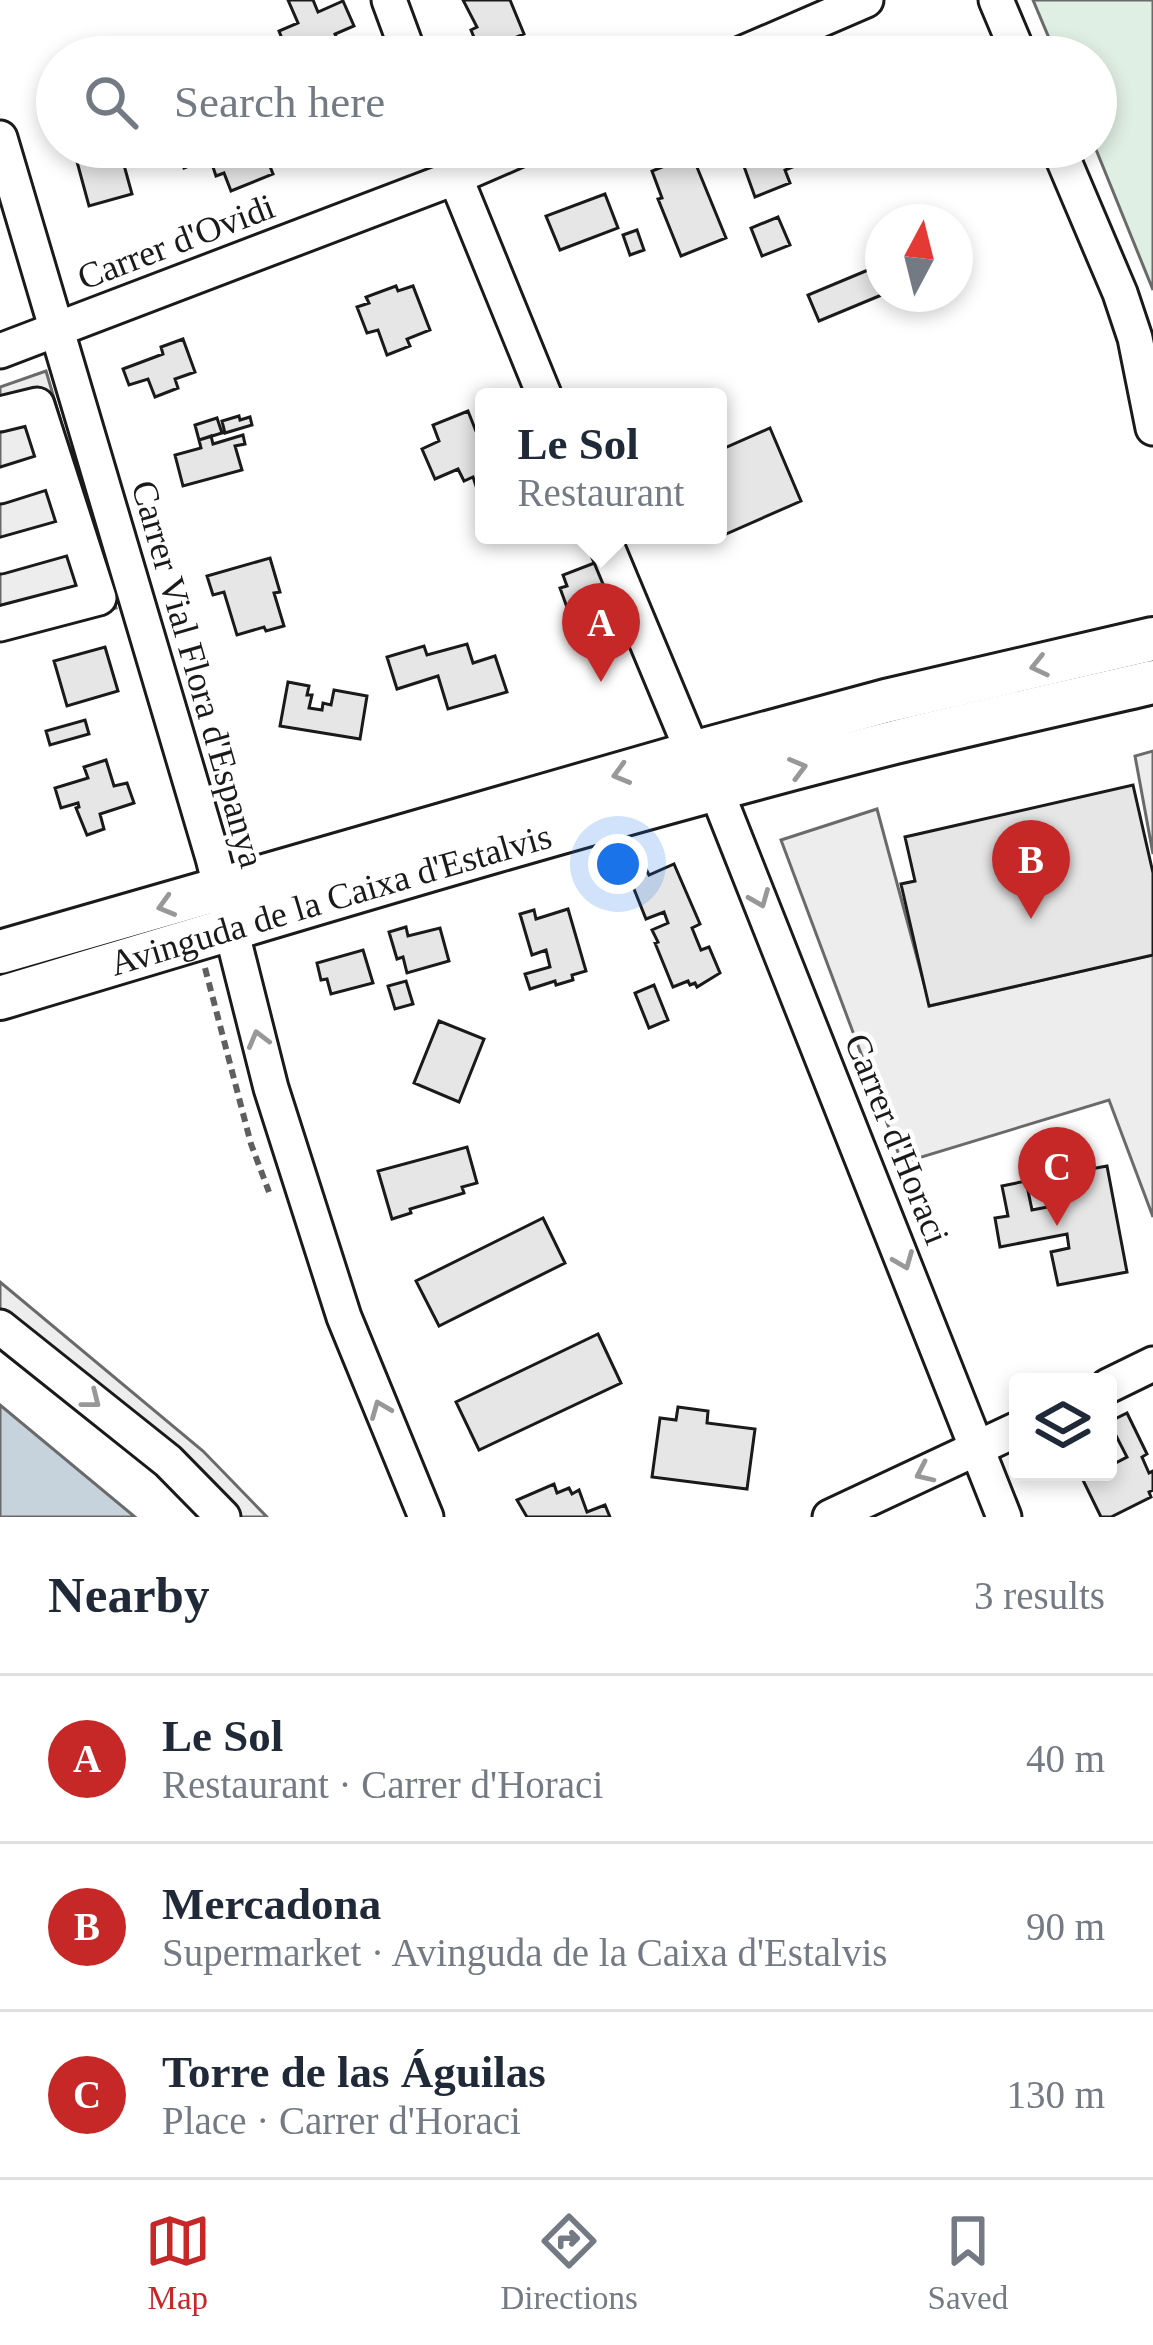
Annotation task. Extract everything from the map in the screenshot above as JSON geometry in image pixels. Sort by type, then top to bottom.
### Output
[{"type":"main road","name":"Avinguda de la Caixa d'Estalvis","points":[[0,998],[225,909],[693,753],[886,701],[1153,639]]},
{"type":"main road","name":"Avinguda de la Caixa d'Estalvis","points":[[0,952],[225,909],[1153,682]]},
{"type":"street","points":[[389,0],[402,36]]},
{"type":"street","points":[[783,36],[866,0]]},
{"type":"street","points":[[996,0],[1011,36]]},
{"type":"street","name":"Carrer Vial Flora d'Espanya","points":[[0,138],[225,909],[271,1088],[344,1317],[427,1517]]},
{"type":"street","name":"Carrer d'Ovidi","points":[[56,329],[435,168]]},
{"type":"street","points":[[451,168],[541,388]]},
{"type":"street","points":[[1067,168],[1128,315],[1153,428]]},
{"type":"street","points":[[0,351],[56,329]]},
{"type":"street","points":[[0,414],[37,405],[99,598],[0,624]]},
{"type":"street","points":[[0,486],[57,468]]},
{"type":"street","points":[[0,556],[78,534]]},
{"type":"street","points":[[606,544],[693,753]]},
{"type":"street","name":"Carrer d'Horaci","points":[[716,790],[1004,1517]]},
{"type":"street","points":[[0,1328],[169,1461],[223,1517]]},
{"type":"street","points":[[1117,1382],[1153,1364]]},
{"type":"street","points":[[830,1517],[1009,1433]]},
{"type":"green space","points":[[1033,0],[1153,0],[1153,290],[1104,168],[1117,168],[1117,36],[1048,36]]},
{"type":"shaded area","points":[[46,371],[116,608],[0,641],[0,387]]},
{"type":"shaded area","points":[[1153,751],[1153,854],[1135,756]]},
{"type":"shaded area","points":[[877,809],[930,1006],[1153,955],[1153,1217],[1109,1100],[902,1163],[781,840]]},
{"type":"shaded area","points":[[0,1282],[203,1451],[267,1517],[223,1517],[0,1327]]},
{"type":"shaded area","points":[[0,1405],[135,1517],[0,1517]]},
{"type":"building","points":[[288,0],[313,0],[318,12],[343,1],[354,26],[336,36],[281,36],[279,31],[298,23]]},
{"type":"building","points":[[463,0],[510,0],[524,34],[473,36],[471,30],[477,27]]},
{"type":"building","points":[[79,168],[125,168],[132,194],[89,206]]},
{"type":"building","points":[[213,168],[271,168],[273,174],[231,191],[224,173],[216,176]]},
{"type":"building","points":[[697,168],[726,238],[681,256],[652,171]]},
{"type":"building","points":[[745,168],[790,168],[785,170],[790,183],[755,197]]},
{"type":"building","points":[[605,194],[618,228],[560,250],[546,216]]},
{"type":"building","points":[[778,217],[790,245],[762,256],[751,228]]},
{"type":"building","points":[[637,230],[644,250],[630,255],[623,235]]},
{"type":"building","points":[[865,271],[865,302],[819,321],[808,295]]},
{"type":"building","points":[[396,286],[398,291],[413,286],[430,330],[407,339],[410,346],[387,355],[378,330],[367,333],[357,307],[369,303],[366,297]]},
{"type":"building","points":[[183,339],[195,372],[175,379],[178,388],[155,397],[148,379],[129,385],[123,369],[163,354],[161,347]]},
{"type":"building","points":[[468,411],[475,429],[475,483],[473,477],[464,481],[458,469],[435,479],[422,449],[439,441],[433,425]]},
{"type":"building","points":[[239,416],[240,420],[250,417],[252,425],[225,433],[222,421]]},
{"type":"building","points":[[217,418],[222,433],[199,440],[195,425]]},
{"type":"building","points":[[770,428],[801,501],[727,534],[727,447]]},
{"type":"building","points":[[243,435],[245,444],[235,446],[242,470],[183,486],[175,455],[201,448],[199,440],[211,436],[213,444]]},
{"type":"building","points":[[270,558],[284,626],[237,635],[224,592],[213,595],[207,576]]},
{"type":"building","points":[[597,562],[625,632],[594,643],[579,606],[568,610],[560,588],[567,586],[563,575]]},
{"type":"building","points":[[467,644],[473,663],[495,656],[507,692],[448,709],[438,676],[397,689],[387,657],[424,646],[427,655]]},
{"type":"building","points":[[105,647],[118,691],[67,706],[54,661]]},
{"type":"building","points":[[288,682],[309,686],[309,708],[322,710],[323,703],[331,705],[334,690],[367,696],[360,739],[280,726]]},
{"type":"building","points":[[85,720],[89,734],[50,745],[46,731]]},
{"type":"building","points":[[106,760],[114,786],[127,783],[134,803],[100,814],[104,829],[87,835],[78,803],[61,808],[55,788],[88,778],[84,767]]},
{"type":"building","points":[[1133,785],[1153,873],[1153,955],[929,1006],[901,884],[915,881],[905,837]]},
{"type":"building","points":[[674,864],[700,924],[692,928],[701,950],[709,947],[720,973],[697,987],[688,981],[673,987],[652,930],[668,923],[664,912],[646,919],[628,874],[645,867],[649,875]]},
{"type":"building","points":[[568,909],[586,971],[572,975],[573,980],[530,989],[525,974],[550,967],[546,950],[532,955],[520,914],[534,910],[536,919]]},
{"type":"building","points":[[406,927],[408,936],[440,928],[449,961],[407,973],[389,932]]},
{"type":"building","points":[[363,950],[373,983],[331,994],[317,963]]},
{"type":"building","points":[[406,981],[413,1004],[395,1009],[388,986]]},
{"type":"building","points":[[654,985],[668,1020],[649,1028],[635,993]]},
{"type":"building","points":[[439,1021],[484,1039],[459,1102],[414,1083]]},
{"type":"building","points":[[467,1147],[477,1183],[462,1187],[464,1193],[392,1219],[378,1171]]},
{"type":"building","points":[[1107,1166],[1127,1272],[1058,1285],[1051,1252],[1069,1248],[1067,1234],[1000,1247],[995,1218],[1008,1216],[1002,1186],[1026,1181],[1032,1210],[1063,1204],[1058,1175]]},
{"type":"building","points":[[543,1218],[565,1263],[439,1326],[416,1281]]},
{"type":"building","points":[[598,1334],[621,1383],[479,1450],[456,1402]]},
{"type":"building","points":[[678,1407],[708,1411],[707,1423],[755,1429],[747,1489],[652,1477],[660,1418],[676,1420]]},
{"type":"building","points":[[1127,1413],[1147,1454],[1142,1457],[1149,1473],[1153,1471],[1153,1490],[1151,1497],[1111,1517],[1101,1517],[1083,1481],[1117,1481],[1117,1462],[1127,1457],[1117,1438],[1117,1418]]},
{"type":"building","points":[[554,1484],[557,1493],[579,1490],[587,1512],[605,1505],[610,1517],[527,1517],[517,1500]]},
{"type":"place","name":"Le Sol","points":[[601,682]]},
{"type":"place","name":"Mercadona","points":[[1031,919]]},
{"type":"place","name":"Torre de las Águilas","points":[[1057,1226]]}]
